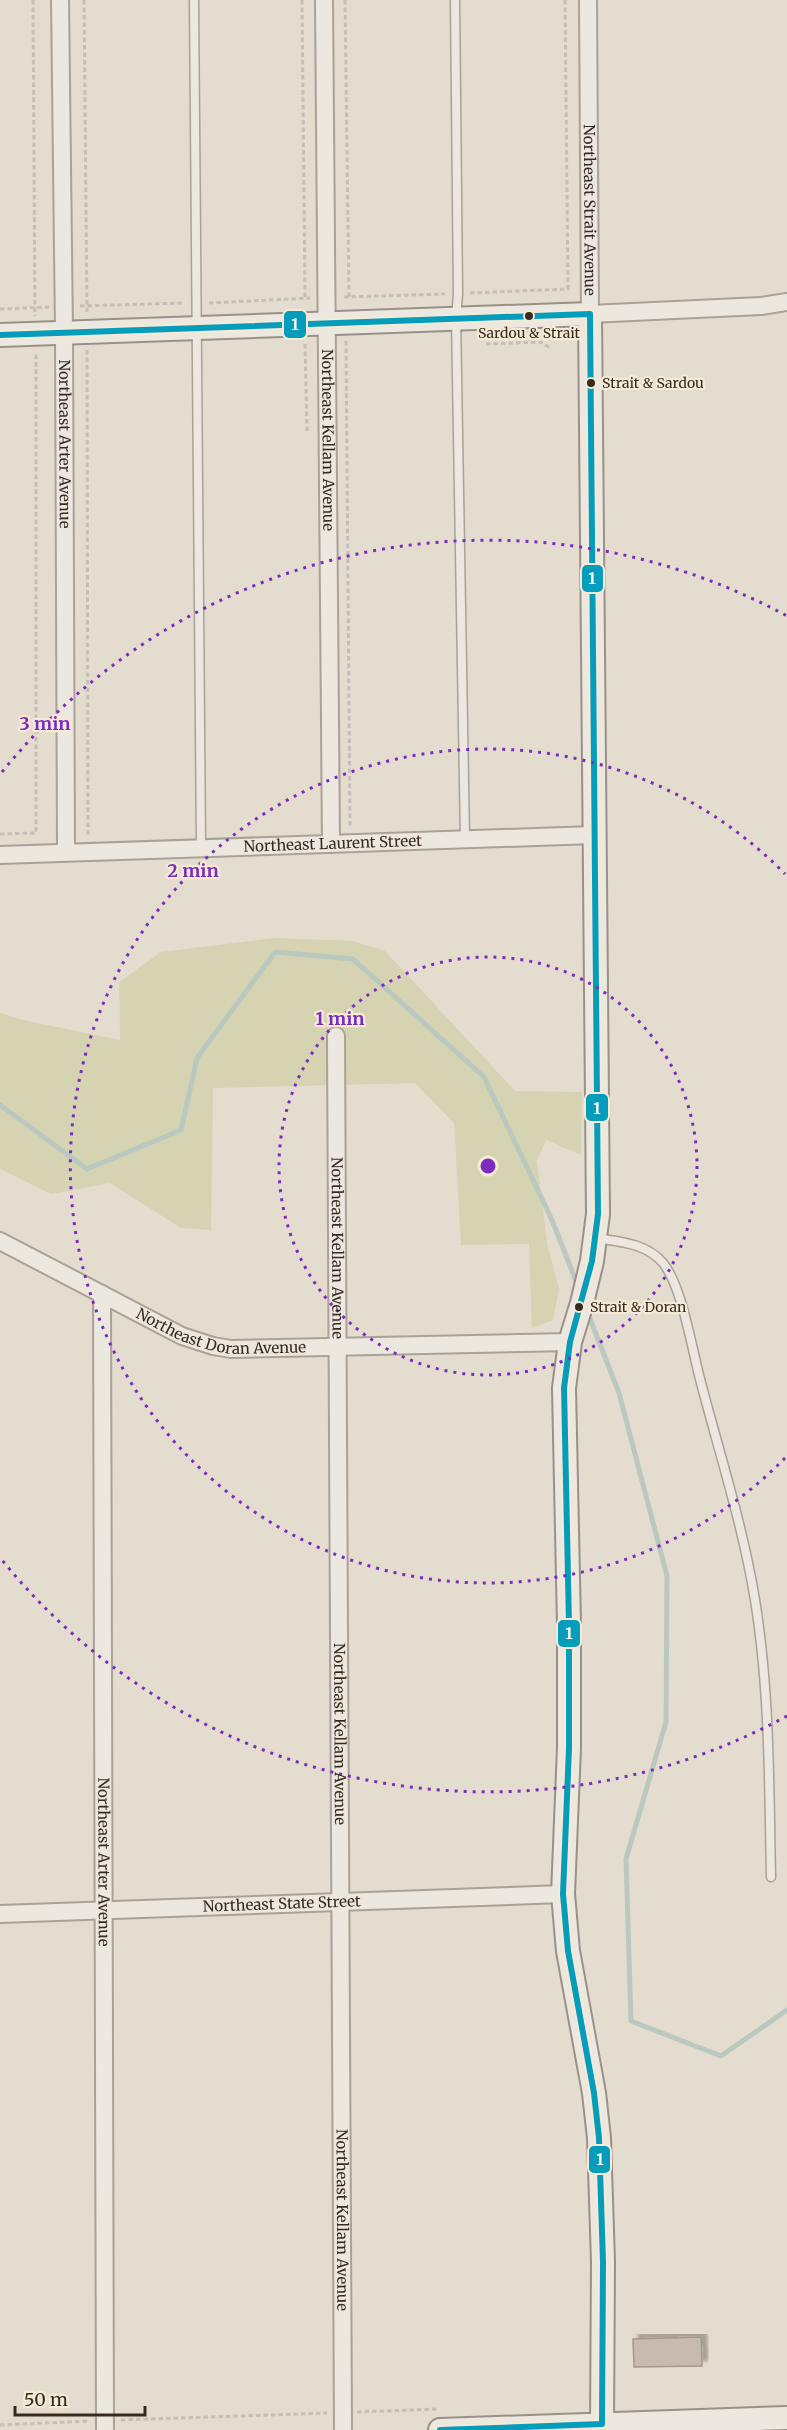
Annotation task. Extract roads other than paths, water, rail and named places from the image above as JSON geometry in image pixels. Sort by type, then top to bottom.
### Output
[{"type":"main road","points":[[0,335],[36,343],[90,344],[195,328],[299,333],[337,332],[456,318],[590,314]]},
{"type":"main road","name":"Northeast Strait Avenue","points":[[590,314],[597,1202],[595,1238],[585,1292],[570,1342],[564,1388],[569,1659],[563,1894],[568,1951],[594,2093],[599,2138],[603,2262],[602,2427]]},
{"type":"main road","points":[[444,2419],[602,2427],[787,2418]]},
{"type":"street","name":"Northeast Arter Avenue","points":[[60,0],[66,852]]},
{"type":"street","name":"Northeast Kellam Avenue","points":[[324,0],[327,298],[337,332],[331,844]]},
{"type":"street","name":"Northeast Strait Avenue","points":[[588,0],[590,314]]},
{"type":"street","points":[[590,314],[761,306],[787,302]]},
{"type":"street","name":"Northeast Laurent Street","points":[[0,855],[594,835]]},
{"type":"street","name":"Northeast Kellam Avenue","points":[[336,1036],[343,2430]]},
{"type":"street","name":"Northeast Doran Avenue","points":[[0,1241],[182,1336],[213,1346],[249,1350],[570,1342]]},
{"type":"street","name":"Northeast Arter Avenue","points":[[102,1294],[105,2425]]},
{"type":"street","name":"Northeast State Street","points":[[0,1914],[563,1894]]},
{"type":"lane","points":[[194,0],[201,848]]},
{"type":"lane","points":[[455,0],[458,294],[456,318],[465,840]]},
{"type":"lane","points":[[595,1238],[625,1242],[651,1252],[671,1275],[683,1313],[741,1535],[755,1599],[768,1720],[771,1877]]},
{"type":"waterway","points":[[0,1105],[87,1169],[181,1130],[197,1058],[275,952],[353,959],[484,1077],[552,1220],[578,1286]]},
{"type":"waterway","points":[[587,1311],[619,1393],[667,1576],[666,1722],[626,1859],[631,2021],[721,2056],[787,2010]]},
{"type":"place","name":"Sardou & Strait","points":[[529,316]]},
{"type":"place","name":"Strait & Sardou","points":[[591,383]]},
{"type":"place","name":"Strait & Doran","points":[[579,1307]]}]
